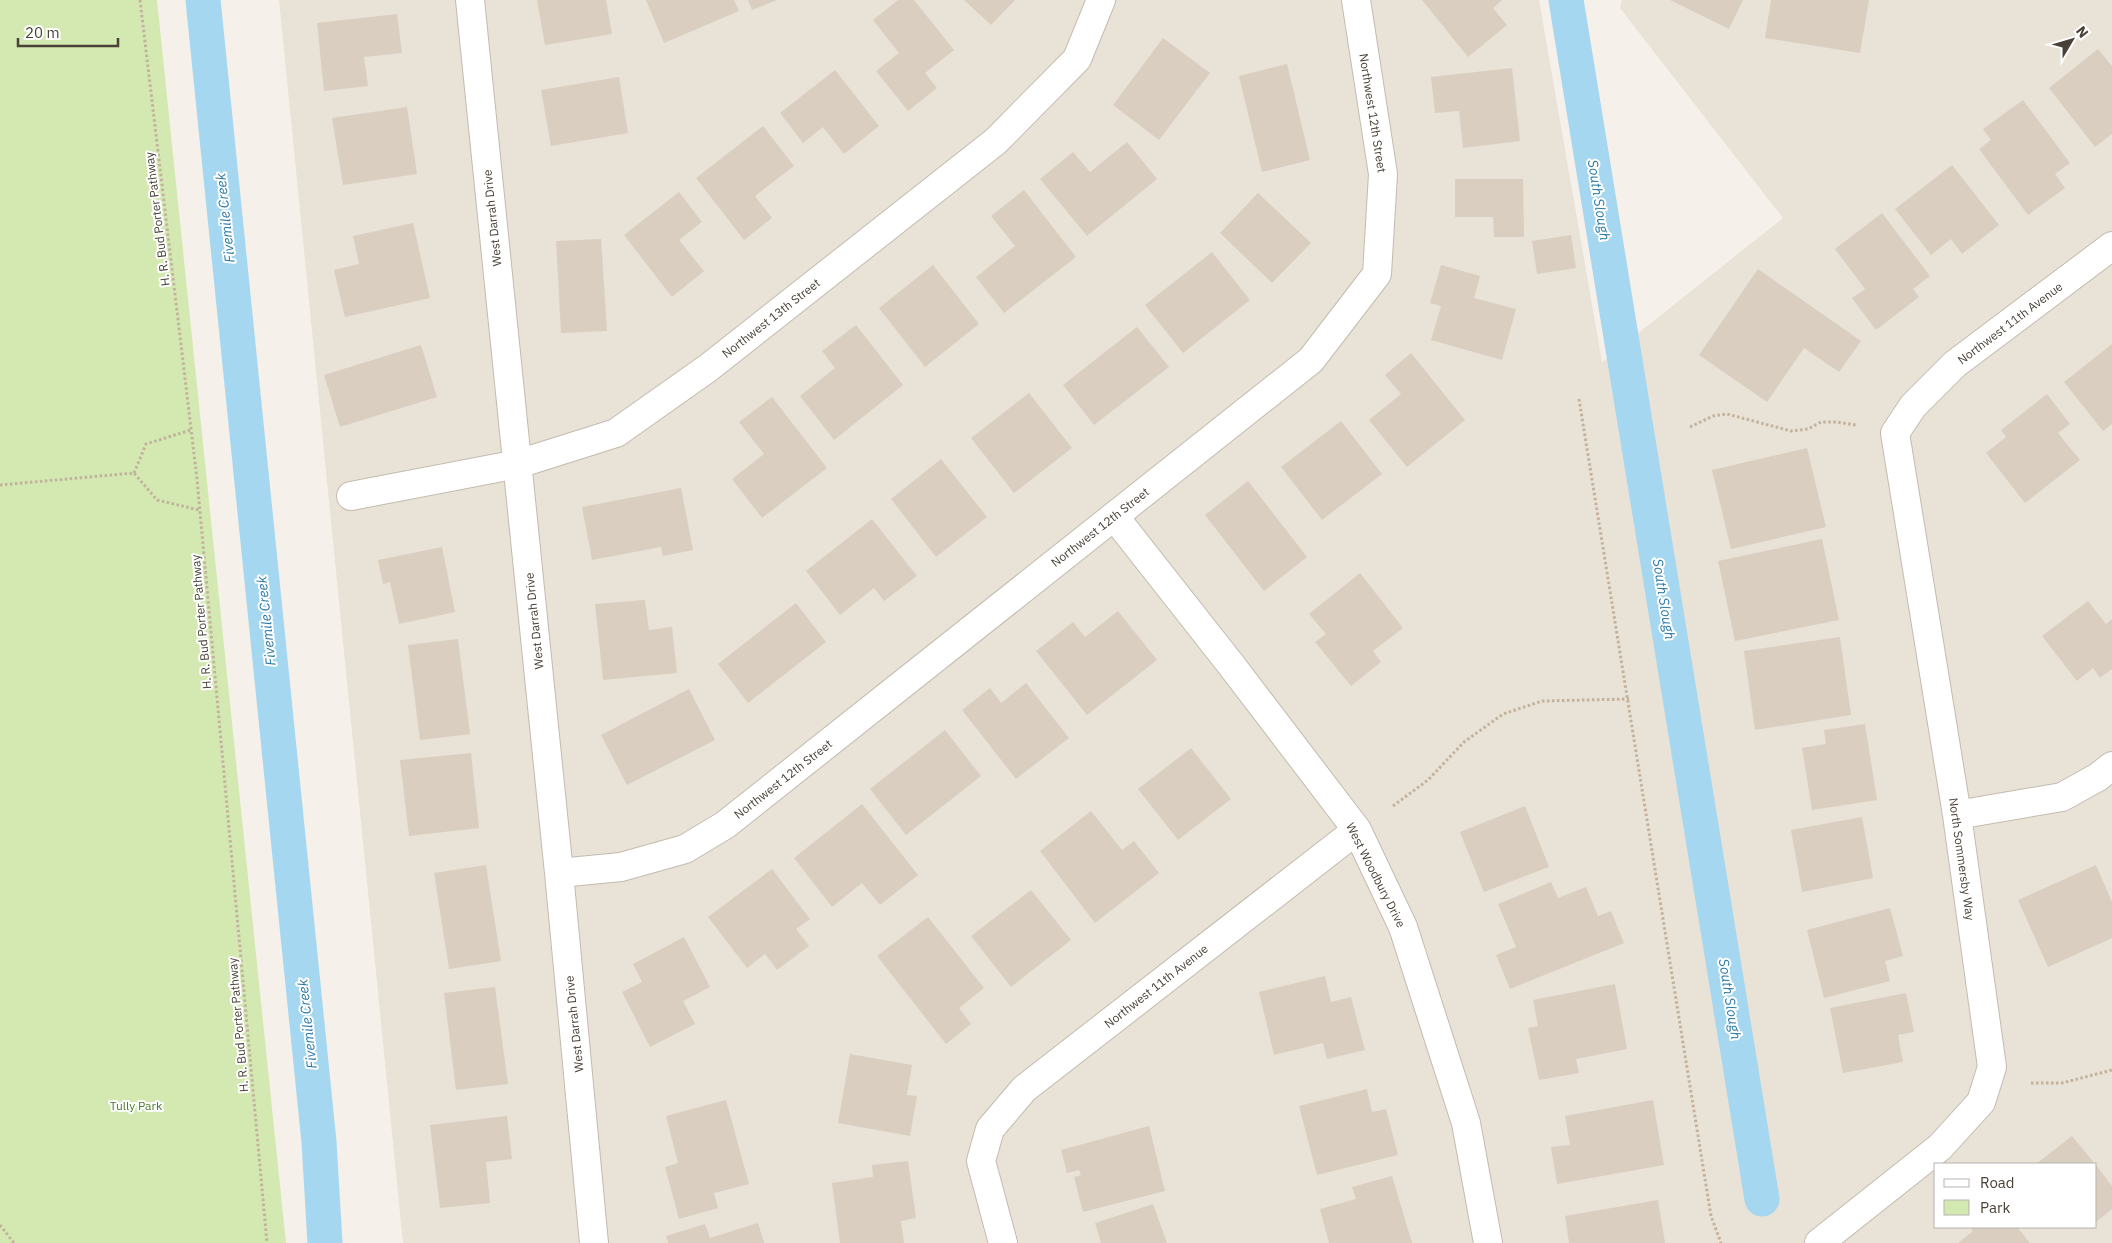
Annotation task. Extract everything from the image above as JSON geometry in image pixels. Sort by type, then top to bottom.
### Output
[{"type":"street","name":"West Darrah Drive","points":[[470,0],[559,873],[594,1243]]},
{"type":"street","name":"Northwest 13th Street","points":[[351,496],[518,464],[616,432],[708,368],[996,140],[1077,59],[1101,0]]},
{"type":"street","name":"Northwest 12th Street","points":[[559,873],[621,867],[685,849],[725,825],[1311,360],[1378,274],[1383,174],[1356,0]]},
{"type":"street","name":"Northwest 11th Avenue","points":[[1913,406],[1955,364],[2112,246]]},
{"type":"street","name":"North Sommersby Way","points":[[1819,1243],[1940,1147],[1981,1102],[1992,1067],[1956,815],[1895,433],[1913,406]]},
{"type":"street","name":"West Woodbury Drive","points":[[1114,516],[1232,666],[1356,830],[1403,927],[1466,1123],[1488,1243]]},
{"type":"street","points":[[1956,815],[2062,797],[2098,777],[2112,766]]},
{"type":"street","name":"Northwest 11th Avenue","points":[[1003,1243],[981,1161],[990,1129],[1024,1089],[1356,830]]},
{"type":"path","name":"H. R. Bud Porter Pathway","points":[[140,0],[191,430],[267,1243]]},
{"type":"path","points":[[1579,399],[1629,699],[1711,1216],[1721,1243]]},
{"type":"path","points":[[1690,427],[1712,416],[1727,414],[1791,431],[1808,429],[1821,422],[1856,425]]},
{"type":"path","points":[[134,473],[146,444],[191,430]]},
{"type":"path","points":[[0,485],[134,473]]},
{"type":"path","points":[[134,473],[157,500],[199,510]]},
{"type":"path","points":[[1393,806],[1428,780],[1464,742],[1503,714],[1542,701],[1629,699]]},
{"type":"path","points":[[2031,1083],[2062,1083],[2112,1070]]},
{"type":"path","points":[[0,1225],[14,1243]]},
{"type":"shaded area","points":[[279,0],[1539,0],[1602,362],[1783,218],[1620,8],[1622,0],[2112,0],[2112,1243],[403,1243]]},
{"type":"green space","name":"Tully Park","points":[[0,0],[157,0],[286,1243],[0,1243]]},
{"type":"building","points":[[537,0],[606,0],[612,34],[545,45]]},
{"type":"building","points":[[646,0],[734,0],[739,11],[664,43]]},
{"type":"building","points":[[748,0],[777,0],[752,10]]},
{"type":"building","points":[[898,0],[914,0],[954,50],[925,73],[937,88],[908,111],[876,71],[899,53],[873,20]]},
{"type":"building","points":[[964,0],[1015,0],[991,25]]},
{"type":"building","points":[[1422,0],[1502,0],[1493,8],[1507,25],[1468,57]]},
{"type":"building","points":[[1670,0],[1743,0],[1729,29]]},
{"type":"building","points":[[1771,0],[1869,0],[1860,53],[1765,38]]},
{"type":"building","points":[[397,14],[402,53],[364,57],[368,86],[324,91],[317,23]]},
{"type":"building","points":[[1163,38],[1210,73],[1159,140],[1113,105]]},
{"type":"building","points":[[2098,49],[2112,66],[2112,134],[2095,147],[2049,88]]},
{"type":"building","points":[[1287,64],[1310,160],[1262,172],[1239,76]]},
{"type":"building","points":[[1512,68],[1520,141],[1463,148],[1459,111],[1435,113],[1431,77]]},
{"type":"building","points":[[835,70],[879,126],[844,154],[823,127],[803,143],[780,113]]},
{"type":"building","points":[[619,77],[628,133],[551,146],[541,90]]},
{"type":"building","points":[[2023,100],[2070,163],[2055,174],[2065,188],[2028,215],[1979,149],[1991,140],[1983,129]]},
{"type":"building","points":[[407,107],[417,174],[343,185],[332,118]]},
{"type":"building","points":[[763,126],[794,166],[755,196],[772,218],[744,240],[696,178]]},
{"type":"building","points":[[1127,142],[1157,179],[1087,236],[1040,179],[1073,152],[1090,172]]},
{"type":"building","points":[[1952,165],[1999,225],[1962,254],[1951,239],[1931,255],[1895,209]]},
{"type":"building","points":[[1455,179],[1523,179],[1524,237],[1494,237],[1493,217],[1455,217]]},
{"type":"building","points":[[1024,190],[1076,257],[1004,313],[976,277],[1015,246],[991,216]]},
{"type":"building","points":[[679,192],[702,222],[679,240],[704,271],[672,297],[624,235]]},
{"type":"building","points":[[1258,193],[1311,243],[1272,283],[1220,233]]},
{"type":"building","points":[[1882,213],[1930,276],[1913,289],[1919,297],[1876,330],[1852,298],[1865,289],[1835,249]]},
{"type":"building","points":[[413,223],[430,298],[345,317],[334,270],[359,264],[353,236]]},
{"type":"building","points":[[1571,235],[1576,268],[1537,274],[1532,241]]},
{"type":"building","points":[[601,239],[607,331],[561,333],[556,241]]},
{"type":"building","points":[[1212,252],[1250,300],[1183,353],[1145,305]]},
{"type":"building","points":[[933,265],[979,324],[925,367],[879,308]]},
{"type":"building","points":[[1441,265],[1480,276],[1474,298],[1516,309],[1502,360],[1431,340],[1441,306],[1430,303]]},
{"type":"building","points":[[1758,269],[1861,341],[1839,372],[1804,348],[1767,402],[1699,355]]},
{"type":"building","points":[[856,325],[903,385],[834,440],[800,396],[835,368],[822,351]]},
{"type":"building","points":[[1137,327],[1169,367],[1094,425],[1063,385]]},
{"type":"building","points":[[2112,344],[2112,424],[2103,431],[2064,382]]},
{"type":"building","points":[[421,345],[437,397],[340,427],[324,375]]},
{"type":"building","points":[[1411,353],[1465,420],[1407,467],[1369,420],[1401,394],[1385,375]]},
{"type":"building","points":[[1029,393],[1072,448],[1014,493],[971,438]]},
{"type":"building","points":[[2047,394],[2070,424],[2058,433],[2080,460],[2025,503],[1986,453],[2006,437],[2001,430]]},
{"type":"building","points":[[772,397],[827,468],[762,518],[732,479],[764,454],[739,422]]},
{"type":"building","points":[[1341,421],[1382,474],[1322,520],[1281,467]]},
{"type":"building","points":[[1807,448],[1826,527],[1731,549],[1712,470]]},
{"type":"building","points":[[941,459],[987,517],[936,557],[891,499]]},
{"type":"building","points":[[1248,481],[1307,557],[1264,591],[1205,515]]},
{"type":"building","points":[[681,488],[693,550],[663,556],[661,547],[592,560],[582,507]]},
{"type":"building","points":[[872,519],[917,576],[884,601],[874,588],[840,615],[806,571]]},
{"type":"building","points":[[1822,539],[1839,620],[1735,641],[1718,561]]},
{"type":"building","points":[[442,547],[455,612],[399,624],[390,582],[383,584],[378,560]]},
{"type":"building","points":[[1360,573],[1403,628],[1373,651],[1381,662],[1351,686],[1315,642],[1326,634],[1309,614]]},
{"type":"building","points":[[645,600],[649,630],[672,627],[677,673],[603,680],[595,604]]},
{"type":"building","points":[[2088,601],[2106,624],[2112,619],[2112,669],[2100,678],[2093,668],[2077,681],[2042,636]]},
{"type":"building","points":[[796,603],[826,642],[748,703],[718,664]]},
{"type":"building","points":[[1118,611],[1157,660],[1087,715],[1036,651],[1073,622],[1085,637]]},
{"type":"building","points":[[1840,637],[1851,715],[1755,730],[1744,651]]},
{"type":"building","points":[[458,639],[470,734],[420,740],[408,645]]},
{"type":"building","points":[[1026,683],[1069,738],[1016,779],[962,710],[990,688],[1001,703]]},
{"type":"building","points":[[689,689],[715,740],[627,785],[601,735]]},
{"type":"building","points":[[1865,724],[1877,800],[1812,810],[1802,748],[1826,744],[1824,730]]},
{"type":"building","points":[[945,730],[981,776],[906,835],[870,789]]},
{"type":"building","points":[[1191,748],[1231,799],[1178,840],[1138,789]]},
{"type":"building","points":[[471,753],[479,828],[409,836],[400,760]]},
{"type":"building","points":[[862,804],[918,875],[880,905],[862,883],[832,907],[794,858]]},
{"type":"building","points":[[1525,806],[1549,867],[1484,892],[1460,832]]},
{"type":"building","points":[[1091,811],[1122,850],[1134,841],[1159,873],[1095,923],[1040,851]]},
{"type":"building","points":[[1862,817],[1873,878],[1802,892],[1791,830]]},
{"type":"building","points":[[486,865],[501,961],[449,969],[434,873]]},
{"type":"building","points":[[2096,865],[2112,902],[2112,938],[2048,967],[2018,900]]},
{"type":"building","points":[[772,869],[810,919],[796,929],[809,946],[777,970],[765,954],[747,968],[708,917]]},
{"type":"building","points":[[1551,882],[1558,898],[1586,887],[1598,916],[1611,911],[1624,943],[1510,989],[1496,955],[1516,947],[1498,904]]},
{"type":"building","points":[[1031,890],[1071,940],[1011,987],[971,936]]},
{"type":"building","points":[[1890,908],[1903,956],[1885,961],[1890,981],[1824,998],[1807,930]]},
{"type":"building","points":[[928,917],[984,988],[959,1008],[971,1024],[946,1044],[877,956]]},
{"type":"building","points":[[684,937],[710,987],[683,1001],[695,1024],[650,1047],[622,992],[642,982],[633,964]]},
{"type":"building","points":[[1325,976],[1331,1002],[1351,997],[1365,1050],[1327,1059],[1323,1043],[1274,1055],[1259,992]]},
{"type":"building","points":[[1615,984],[1627,1049],[1576,1059],[1579,1073],[1539,1080],[1528,1028],[1538,1026],[1533,1000]]},
{"type":"building","points":[[495,987],[508,1084],[456,1090],[444,993]]},
{"type":"building","points":[[1906,993],[1914,1032],[1898,1035],[1903,1062],[1843,1073],[1830,1008]]},
{"type":"building","points":[[850,1054],[912,1065],[907,1095],[917,1096],[910,1136],[838,1123]]},
{"type":"building","points":[[1367,1089],[1372,1112],[1386,1109],[1398,1155],[1317,1175],[1299,1106]]},
{"type":"building","points":[[726,1100],[749,1184],[714,1193],[718,1208],[679,1219],[665,1167],[678,1163],[666,1116]]},
{"type":"building","points":[[1653,1100],[1664,1165],[1557,1184],[1551,1147],[1570,1145],[1565,1116]]},
{"type":"building","points":[[507,1116],[512,1159],[486,1162],[490,1203],[440,1208],[430,1125]]},
{"type":"building","points":[[1149,1126],[1165,1191],[1083,1212],[1074,1177],[1081,1175],[1079,1170],[1067,1173],[1061,1150]]},
{"type":"building","points":[[2072,1136],[2094,1163],[2037,1163]]},
{"type":"building","points":[[908,1161],[916,1218],[901,1221],[904,1243],[840,1243],[832,1183],[873,1177],[872,1165]]},
{"type":"building","points":[[2097,1166],[2112,1186],[2112,1209],[2097,1221]]},
{"type":"building","points":[[1392,1176],[1412,1243],[1329,1243],[1320,1209],[1356,1199],[1352,1187]]},
{"type":"building","points":[[1658,1200],[1665,1243],[1569,1243],[1565,1216]]},
{"type":"building","points":[[1153,1204],[1167,1243],[1101,1243],[1095,1223]]},
{"type":"building","points":[[758,1223],[764,1243],[668,1243],[666,1236],[705,1224],[710,1238]]},
{"type":"building","points":[[1970,1228],[2018,1228],[2030,1243],[1958,1243],[1973,1231]]},
{"type":"waterway","name":"Fivemile Creek","points":[[203,0],[319,1142],[325,1243]]},
{"type":"waterway","name":"South Slough","points":[[1566,0],[1762,1199]]}]
